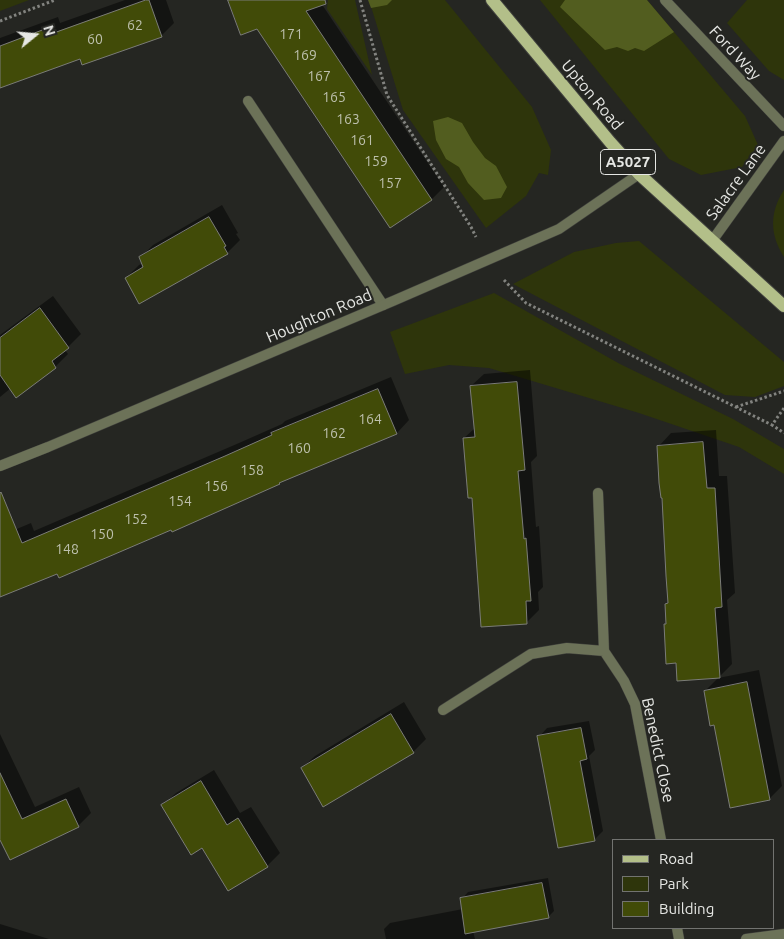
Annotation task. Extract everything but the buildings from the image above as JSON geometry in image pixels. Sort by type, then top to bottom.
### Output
[{"type":"main road","name":"Upton Road","points":[[492,0],[604,135],[639,174],[784,306]]},
{"type":"street","name":"Ford Way","points":[[665,0],[784,126]]},
{"type":"street","points":[[248,101],[383,305]]},
{"type":"street","name":"Salacre Lane","points":[[712,241],[784,141]]},
{"type":"street","name":"Houghton Road","points":[[0,466],[559,229],[639,174]]},
{"type":"street","points":[[443,710],[531,654],[567,648],[604,651],[598,493]]},
{"type":"street","name":"Benedict Close","points":[[604,651],[624,681],[635,704],[661,839]]},
{"type":"street","points":[[746,939],[784,934]]},
{"type":"path","points":[[0,21],[55,0]]},
{"type":"path","points":[[735,407],[784,391]]},
{"type":"path","points":[[784,408],[772,425],[784,433]]},
{"type":"green space","points":[[0,0],[29,0],[0,11]]},
{"type":"green space","points":[[328,0],[355,0],[372,75],[327,9]]},
{"type":"green space","points":[[368,0],[392,0],[387,5],[371,8]]},
{"type":"green space","points":[[369,0],[445,0],[532,107],[551,150],[548,175],[539,173],[526,196],[486,228],[403,110]]},
{"type":"green space","points":[[540,0],[647,0],[745,116],[758,145],[742,167],[701,175],[669,159]]},
{"type":"green space","points":[[565,0],[647,0],[674,32],[644,51],[635,48],[628,51],[617,47],[605,50],[560,7]]},
{"type":"green space","points":[[747,0],[784,0],[784,80],[769,71],[727,23]]},
{"type":"green space","points":[[448,117],[462,123],[485,158],[496,166],[507,187],[501,198],[484,200],[468,183],[459,167],[446,159],[436,140],[433,121]]},
{"type":"green space","points":[[784,190],[784,257],[776,240],[773,224],[776,207]]},
{"type":"green space","points":[[639,241],[784,362],[784,386],[755,397],[725,395],[513,284],[574,252],[616,243]]},
{"type":"green space","points":[[494,293],[620,364],[733,419],[784,449],[784,474],[739,447],[639,413],[489,368],[449,365],[405,374],[390,332]]}]
